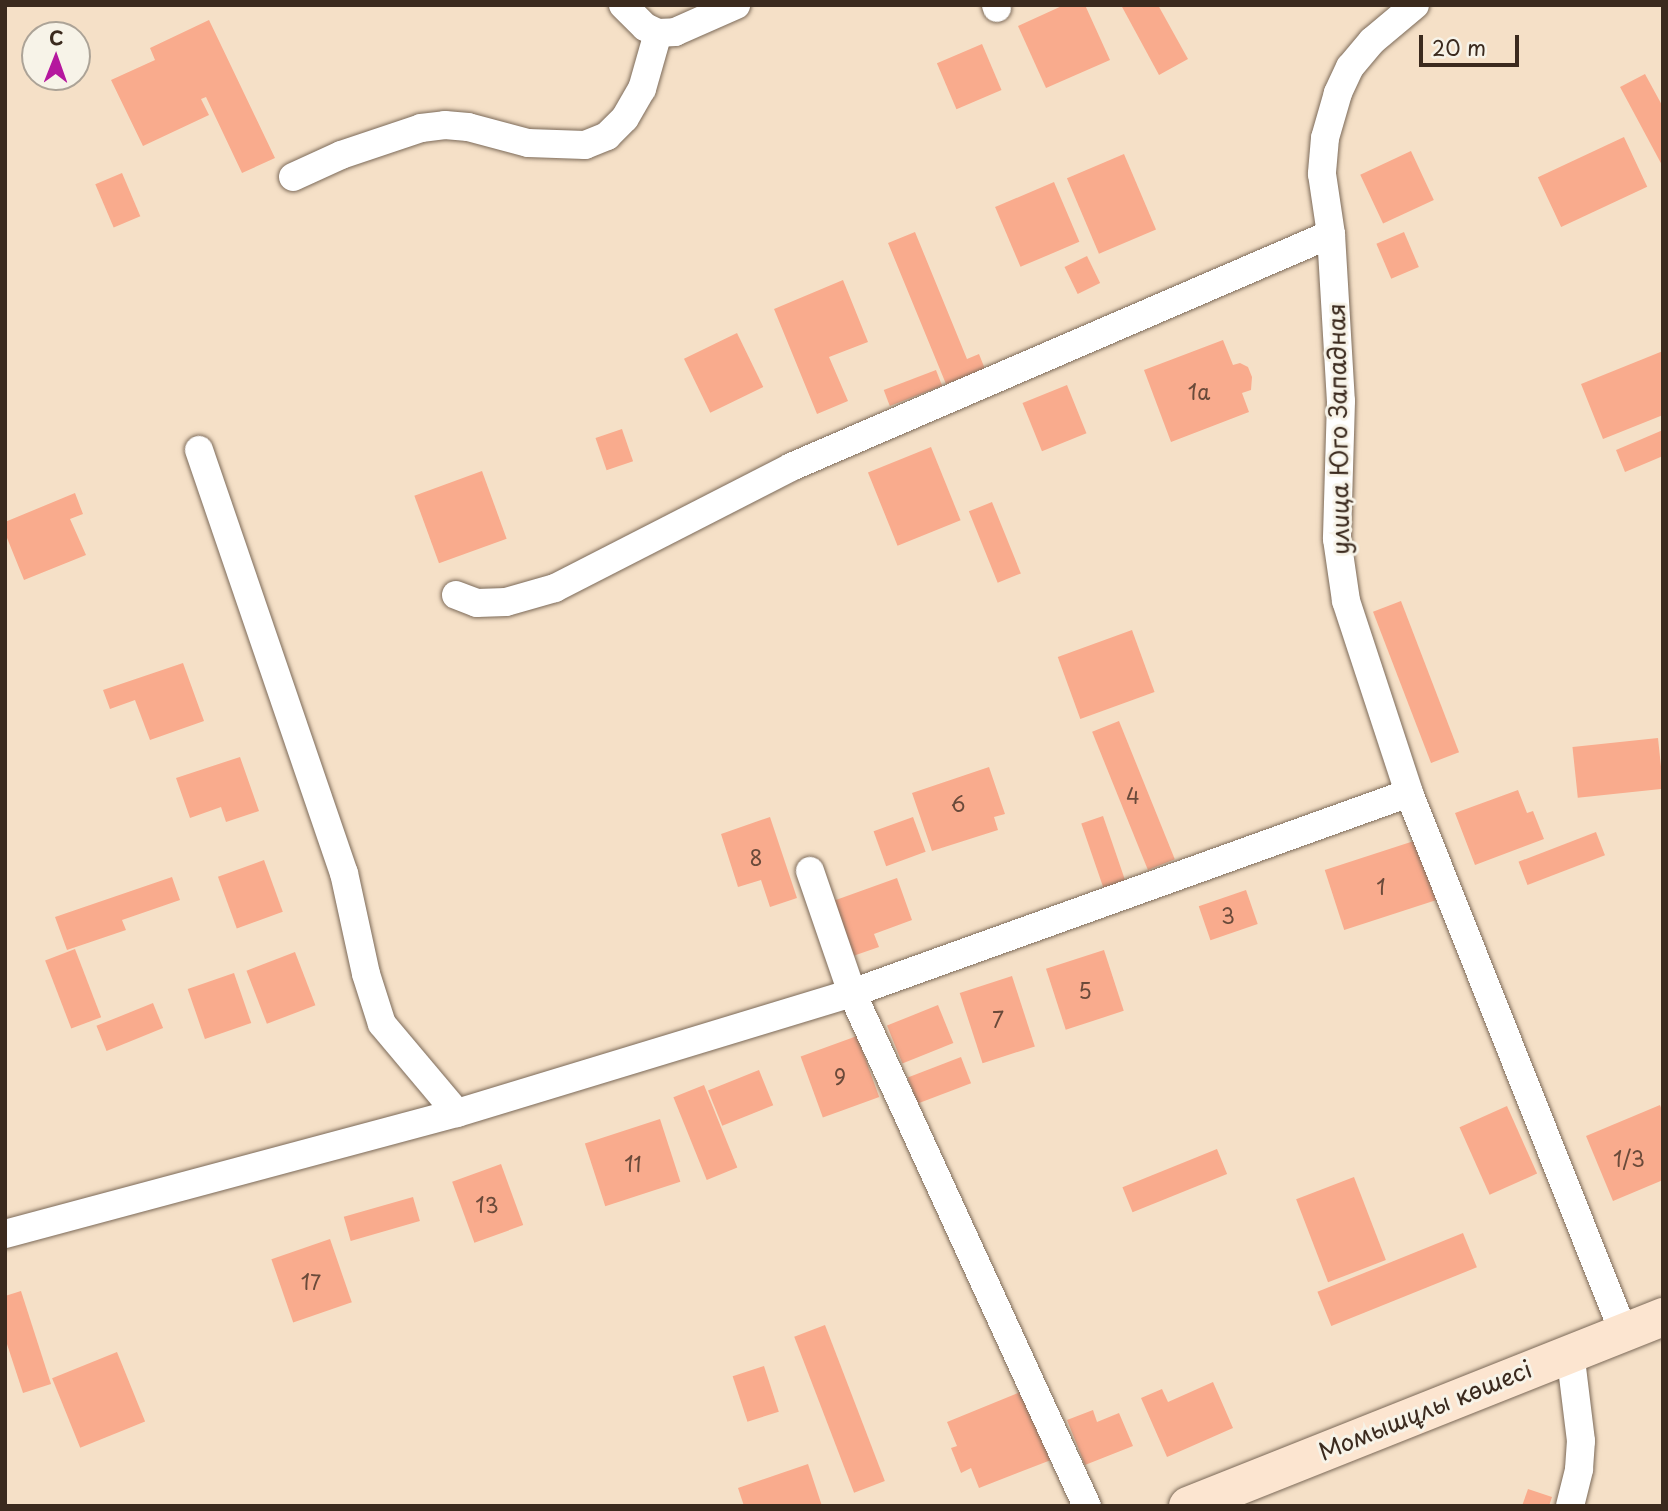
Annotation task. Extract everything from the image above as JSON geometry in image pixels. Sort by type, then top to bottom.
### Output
[{"type":"main road","name":"Момышұлы көшесі","points":[[1188,1506],[1663,1317]]},
{"type":"street","points":[[623,5],[645,27],[658,33],[675,32],[736,5]]},
{"type":"street","name":"улица Юго Западная","points":[[1415,5],[1372,41],[1350,67],[1338,93],[1325,138],[1322,174],[1331,234],[1341,401],[1337,539],[1346,601],[1409,793],[1623,1331]]},
{"type":"street","points":[[293,177],[341,155],[410,132],[445,125],[468,127],[528,143],[585,145],[607,136],[625,118],[642,89],[658,33]]},
{"type":"street","points":[[456,595],[477,603],[506,602],[555,587],[791,467],[1331,234]]},
{"type":"street","points":[[199,450],[344,873],[366,974],[382,1024],[457,1113]]},
{"type":"street","points":[[5,1234],[457,1113],[852,993],[1409,793]]},
{"type":"street","points":[[810,872],[852,993],[1087,1506]]},
{"type":"street","points":[[1570,1352],[1581,1441],[1579,1469],[1570,1506]]},
{"type":"building","points":[[1064,5],[1085,5],[1110,60],[1046,88],[1018,26]]},
{"type":"building","points":[[1121,5],[1158,5],[1188,59],[1159,75]]},
{"type":"building","points":[[209,20],[275,158],[242,173],[206,97],[201,99],[209,115],[143,146],[111,80],[155,60],[150,48]]},
{"type":"building","points":[[982,44],[1002,90],[956,109],[937,63]]},
{"type":"building","points":[[1645,74],[1663,107],[1663,167],[1620,87]]},
{"type":"building","points":[[1624,137],[1647,187],[1561,227],[1538,177]]},
{"type":"building","points":[[1411,151],[1434,200],[1383,224],[1360,175]]},
{"type":"building","points":[[1124,154],[1156,229],[1099,254],[1067,178]]},
{"type":"building","points":[[122,173],[140,216],[114,228],[95,184]]},
{"type":"building","points":[[1054,182],[1079,242],[1020,267],[995,207]]},
{"type":"building","points":[[915,232],[967,359],[979,354],[985,369],[946,384],[888,243]]},
{"type":"building","points":[[1404,232],[1419,267],[1391,279],[1376,244]]},
{"type":"building","points":[[1087,256],[1100,283],[1078,294],[1065,267]]},
{"type":"building","points":[[843,280],[868,342],[829,357],[848,401],[817,414],[774,309]]},
{"type":"building","points":[[737,333],[763,387],[710,413],[684,359]]},
{"type":"building","points":[[1223,340],[1233,365],[1240,363],[1248,367],[1252,377],[1251,390],[1242,393],[1249,412],[1171,442],[1144,370]]},
{"type":"building","points":[[1663,351],[1663,415],[1603,439],[1581,384]]},
{"type":"building","points":[[936,370],[942,386],[890,406],[884,390]]},
{"type":"building","points":[[1067,385],[1086,433],[1042,451],[1022,403]]},
{"type":"building","points":[[622,429],[633,461],[607,470],[596,438]]},
{"type":"building","points":[[1663,430],[1663,456],[1625,472],[1616,450]]},
{"type":"building","points":[[931,447],[961,520],[898,546],[868,472]]},
{"type":"building","points":[[482,471],[507,539],[439,563],[414,496]]},
{"type":"building","points":[[75,493],[83,514],[70,519],[86,555],[24,580],[5,533],[5,522]]},
{"type":"building","points":[[992,502],[1021,573],[998,583],[969,511]]},
{"type":"building","points":[[1401,601],[1459,752],[1431,763],[1373,612]]},
{"type":"building","points":[[1132,630],[1155,692],[1080,719],[1058,657]]},
{"type":"building","points":[[183,663],[204,721],[150,740],[135,700],[110,709],[103,690]]},
{"type":"building","points":[[1119,721],[1175,859],[1148,870],[1092,732]]},
{"type":"building","points":[[1658,738],[1663,789],[1578,798],[1572,747]]},
{"type":"building","points":[[240,757],[259,811],[226,822],[221,807],[190,818],[176,778]]},
{"type":"building","points":[[989,767],[1005,814],[994,817],[998,830],[932,851],[912,793]]},
{"type":"building","points":[[1518,790],[1527,813],[1533,811],[1544,839],[1475,865],[1455,813]]},
{"type":"building","points":[[1103,816],[1125,881],[1104,889],[1081,823]]},
{"type":"building","points":[[770,817],[797,898],[770,907],[761,880],[738,887],[721,834]]},
{"type":"building","points":[[913,817],[926,852],[886,866],[874,831]]},
{"type":"building","points":[[1596,832],[1605,855],[1527,885],[1519,862]]},
{"type":"building","points":[[1417,840],[1436,900],[1344,930],[1325,870]]},
{"type":"building","points":[[264,860],[283,912],[237,928],[218,877]]},
{"type":"building","points":[[172,877],[180,900],[122,920],[126,930],[67,950],[55,917]]},
{"type":"building","points":[[897,878],[912,920],[874,934],[879,947],[853,956],[833,901]]},
{"type":"building","points":[[1246,890],[1258,924],[1210,940],[1199,906]]},
{"type":"building","points":[[75,949],[101,1017],[71,1029],[45,960]]},
{"type":"building","points":[[1104,950],[1124,1011],[1066,1030],[1046,969]]},
{"type":"building","points":[[295,952],[315,1005],[267,1024],[246,971]]},
{"type":"building","points":[[234,973],[251,1023],[205,1039],[188,989]]},
{"type":"building","points":[[1012,976],[1035,1046],[983,1063],[960,993]]},
{"type":"building","points":[[153,1003],[163,1028],[107,1051],[96,1026]]},
{"type":"building","points":[[938,1005],[953,1043],[902,1064],[887,1026]]},
{"type":"building","points":[[857,1036],[879,1097],[823,1118],[801,1057]]},
{"type":"building","points":[[961,1057],[971,1083],[918,1104],[908,1077]]},
{"type":"building","points":[[759,1070],[773,1105],[722,1126],[708,1091]]},
{"type":"building","points":[[704,1085],[737,1168],[707,1180],[673,1097]]},
{"type":"building","points":[[1660,1105],[1663,1113],[1663,1180],[1613,1201],[1586,1136]]},
{"type":"building","points":[[1507,1106],[1537,1174],[1490,1195],[1459,1127]]},
{"type":"building","points":[[660,1119],[680,1182],[605,1206],[585,1143]]},
{"type":"building","points":[[1217,1149],[1227,1174],[1133,1212],[1122,1187]]},
{"type":"building","points":[[501,1164],[523,1225],[474,1243],[452,1182]]},
{"type":"building","points":[[1354,1177],[1386,1260],[1328,1282],[1296,1199]]},
{"type":"building","points":[[413,1197],[420,1221],[351,1241],[344,1217]]},
{"type":"building","points":[[1463,1233],[1477,1267],[1331,1326],[1317,1292]]},
{"type":"building","points":[[330,1239],[352,1302],[293,1323],[271,1259]]},
{"type":"building","points":[[21,1291],[51,1384],[23,1393],[5,1338],[5,1296]]},
{"type":"building","points":[[825,1325],[885,1481],[854,1493],[794,1337]]},
{"type":"building","points":[[117,1352],[145,1422],[80,1448],[52,1378]]},
{"type":"building","points":[[764,1366],[779,1412],[747,1422],[733,1376]]},
{"type":"building","points":[[1213,1382],[1233,1428],[1167,1457],[1141,1398],[1162,1389],[1168,1402]]},
{"type":"building","points":[[1023,1391],[1051,1460],[979,1488],[971,1468],[961,1473],[951,1448],[957,1446],[947,1422]]},
{"type":"building","points":[[1093,1410],[1097,1422],[1119,1413],[1133,1446],[1085,1465],[1067,1420]]},
{"type":"building","points":[[808,1464],[822,1506],[744,1506],[738,1488]]},
{"type":"building","points":[[1528,1489],[1552,1497],[1549,1506],[1522,1506]]}]
